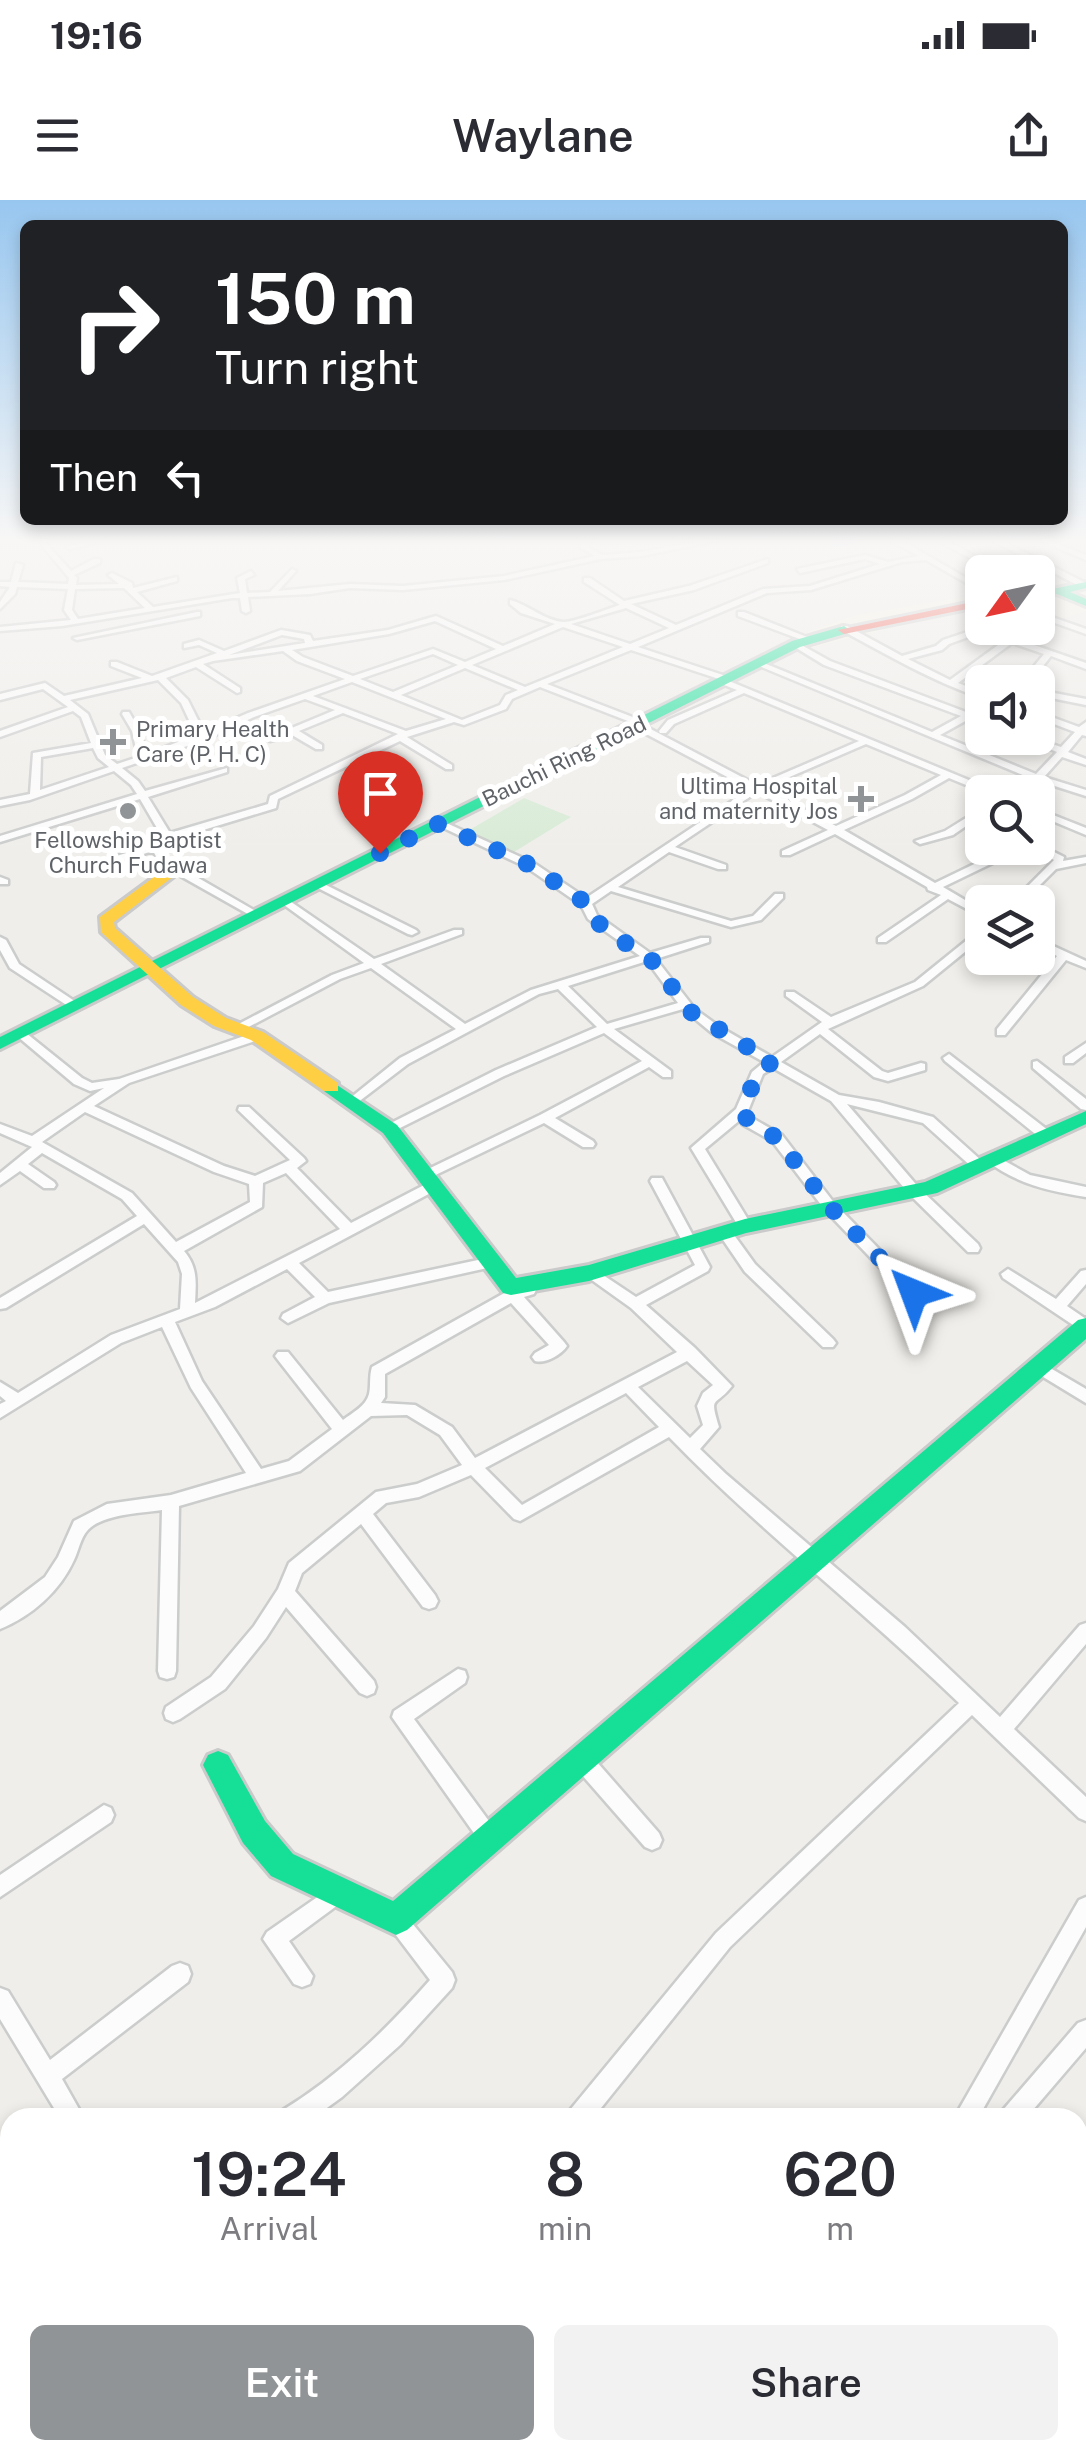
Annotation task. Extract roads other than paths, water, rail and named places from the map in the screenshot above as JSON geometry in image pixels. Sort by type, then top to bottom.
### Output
[{"type":"street","points":[[187,646],[192,644]]},
{"type":"street","points":[[203,644],[220,657],[301,644]]},
{"type":"street","points":[[64,699],[156,678],[251,644]]},
{"type":"street","points":[[492,644],[501,648]]},
{"type":"street","points":[[394,695],[511,644]]},
{"type":"street","points":[[619,644],[733,684],[965,782]]},
{"type":"street","points":[[284,648],[300,659],[461,723],[503,707],[509,696],[543,686],[633,644]]},
{"type":"street","name":"Bauchi Ring Road","points":[[10,1039],[638,724],[668,722],[733,684],[756,663],[797,644]]},
{"type":"street","points":[[805,644],[827,663],[965,715]]},
{"type":"street","points":[[873,644],[965,689]]},
{"type":"street","points":[[899,659],[943,644]]},
{"type":"street","points":[[952,684],[1004,645]]},
{"type":"street","points":[[1028,645],[1086,666]]},
{"type":"street","points":[[0,803],[35,795],[202,738],[433,650],[527,691]]},
{"type":"street","points":[[1039,665],[1049,653]]},
{"type":"street","points":[[756,663],[1031,775]]},
{"type":"street","points":[[114,664],[156,678],[185,702],[202,738]]},
{"type":"street","points":[[199,665],[237,690]]},
{"type":"street","points":[[0,697],[44,686],[85,716],[94,745],[104,760],[143,794],[162,826],[160,843],[165,863],[255,916]]},
{"type":"street","points":[[543,686],[638,724]]},
{"type":"street","points":[[1055,696],[1086,702]]},
{"type":"street","points":[[307,697],[403,735],[449,766]]},
{"type":"street","points":[[0,734],[75,708]]},
{"type":"street","points":[[274,738],[343,710]]},
{"type":"street","points":[[126,714],[136,731],[143,757]]},
{"type":"street","points":[[933,734],[965,718]]},
{"type":"street","points":[[85,868],[273,806],[273,798],[403,735],[455,719]]},
{"type":"street","points":[[1041,775],[1084,730],[1055,721]]},
{"type":"street","points":[[668,722],[757,788],[834,828],[965,906]]},
{"type":"street","points":[[292,731],[319,747]]},
{"type":"street","points":[[586,903],[757,788],[866,742]]},
{"type":"street","points":[[35,795],[36,755],[94,745]]},
{"type":"street","points":[[1055,749],[1086,762]]},
{"type":"street","points":[[0,839],[224,770]]},
{"type":"street","points":[[786,853],[834,828],[910,800],[948,775]]},
{"type":"street","points":[[1055,783],[1086,793]]},
{"type":"street","points":[[1055,819],[1086,832]]},
{"type":"street","points":[[920,841],[949,832],[965,822]]},
{"type":"street","points":[[438,824],[530,865],[586,903],[587,910],[606,931],[650,958],[686,1005],[716,1030],[835,1098],[928,1120],[985,1161],[1015,1177],[1040,1187],[1086,1192]]},
{"type":"street","points":[[670,849],[722,868]]},
{"type":"street","points":[[1035,885],[1056,866],[1060,859],[1055,853]]},
{"type":"street","points":[[1056,866],[1086,860]]},
{"type":"street","points":[[932,888],[980,865]]},
{"type":"street","points":[[175,869],[106,920],[107,930],[186,1001],[246,1032],[390,1129],[511,1287],[564,1279]]},
{"type":"street","points":[[318,884],[412,932]]},
{"type":"street","points":[[608,886],[731,924],[757,918],[779,896]]},
{"type":"street","points":[[882,940],[946,896]]},
{"type":"street","points":[[284,900],[371,966],[463,1028]]},
{"type":"street","points":[[10,1039],[90,1087],[125,1080],[246,1032],[336,978],[458,932]]},
{"type":"street","points":[[0,940],[14,966],[75,1006]]},
{"type":"street","points":[[353,1102],[404,1061],[534,992],[705,940]]},
{"type":"street","points":[[828,1343],[750,1268],[698,1148],[742,1110],[758,1072],[825,1025],[920,984],[965,947]]},
{"type":"street","points":[[1055,952],[1086,965]]},
{"type":"street","points":[[1001,1032],[1063,956]]},
{"type":"street","points":[[560,985],[605,1028],[667,1074]]},
{"type":"street","points":[[790,994],[878,1074],[888,1077],[921,1067]]},
{"type":"street","points":[[390,1129],[500,1073],[605,1028],[686,1005]]},
{"type":"street","points":[[1069,1060],[1086,1048]]},
{"type":"street","points":[[949,1058],[1044,1134]]},
{"type":"street","points":[[0,1412],[116,1339],[187,1312],[289,1262],[649,1062]]},
{"type":"street","points":[[1037,1065],[1086,1106]]},
{"type":"street","points":[[0,1180],[20,1165],[36,1145],[125,1080]]},
{"type":"street","points":[[835,1098],[915,1192],[974,1248]]},
{"type":"street","points":[[87,1108],[219,1170],[256,1181],[298,1161],[244,1110]]},
{"type":"street","points":[[742,1110],[748,1121],[777,1138],[830,1207],[914,1293]]},
{"type":"street","points":[[0,1621],[47,1591],[65,1568],[80,1526],[107,1511],[171,1502],[294,1466],[368,1410],[377,1397],[377,1372],[512,1295],[687,1241],[830,1207],[915,1192],[1086,1117]]},
{"type":"street","points":[[545,1118],[588,1144]]},
{"type":"street","points":[[0,1128],[127,1196],[184,1260],[189,1274],[187,1312]]},
{"type":"street","points":[[20,1165],[49,1185]]},
{"type":"street","points":[[288,1167],[349,1230]]},
{"type":"street","points":[[174,1250],[257,1204],[256,1181]]},
{"type":"street","points":[[636,1304],[703,1267],[656,1181]]},
{"type":"street","points":[[1,1304],[145,1217]]},
{"type":"street","points":[[289,1262],[325,1298]]},
{"type":"street","points":[[288,1318],[325,1298],[492,1262]]},
{"type":"street","points":[[589,1273],[636,1304],[725,1387],[706,1402],[711,1427],[689,1450]]},
{"type":"street","points":[[396,1920],[1085,1326],[1008,1274]]},
{"type":"street","points":[[1057,1307],[1086,1274]]},
{"type":"street","points":[[512,1295],[558,1346],[540,1357]]},
{"type":"street","points":[[166,1320],[196,1384],[257,1477]]},
{"type":"street","points":[[174,1713],[218,1682],[260,1632],[286,1593],[295,1568],[382,1496],[420,1490],[473,1467],[690,1352]]},
{"type":"street","points":[[283,1356],[341,1429]]},
{"type":"street","points":[[1040,1368],[1086,1397]]},
{"type":"street","points":[[627,1386],[689,1450],[817,1559],[1086,1812]]},
{"type":"street","points":[[0,1388],[16,1400]]},
{"type":"street","points":[[368,1410],[409,1409],[446,1431],[473,1467],[520,1514],[668,1430]]},
{"type":"street","points":[[167,1671],[171,1502]]},
{"type":"street","points":[[362,1513],[429,1601]]},
{"type":"street","points":[[286,1593],[367,1687]]},
{"type":"street","points":[[1002,1729],[1086,1631]]},
{"type":"street","points":[[458,1677],[401,1717],[490,1839]]},
{"type":"street","points":[[586,2108],[722,1940],[973,1702]]},
{"type":"street","points":[[582,1760],[652,1840]]},
{"type":"street","points":[[218,1764],[254,1832],[282,1865],[396,1920],[444,1980],[389,2044],[308,2108]]},
{"type":"street","points":[[0,1887],[104,1815]]},
{"type":"street","points":[[302,1976],[274,1939],[339,1892]]},
{"type":"street","points":[[971,2108],[1086,1907]]},
{"type":"street","points":[[48,2076],[180,1974]]},
{"type":"street","points":[[0,1999],[68,2108]]},
{"type":"street","points":[[1020,2108],[1086,2031]]},
{"type":"place","name":"Primary Health Care (P. H. C)","points":[[113,742]]},
{"type":"place","name":"Ultima Hospital and maternity Jos","points":[[861,799]]},
{"type":"place","name":"Fellowship Baptist Church Fudawa","points":[[128,811]]}]
